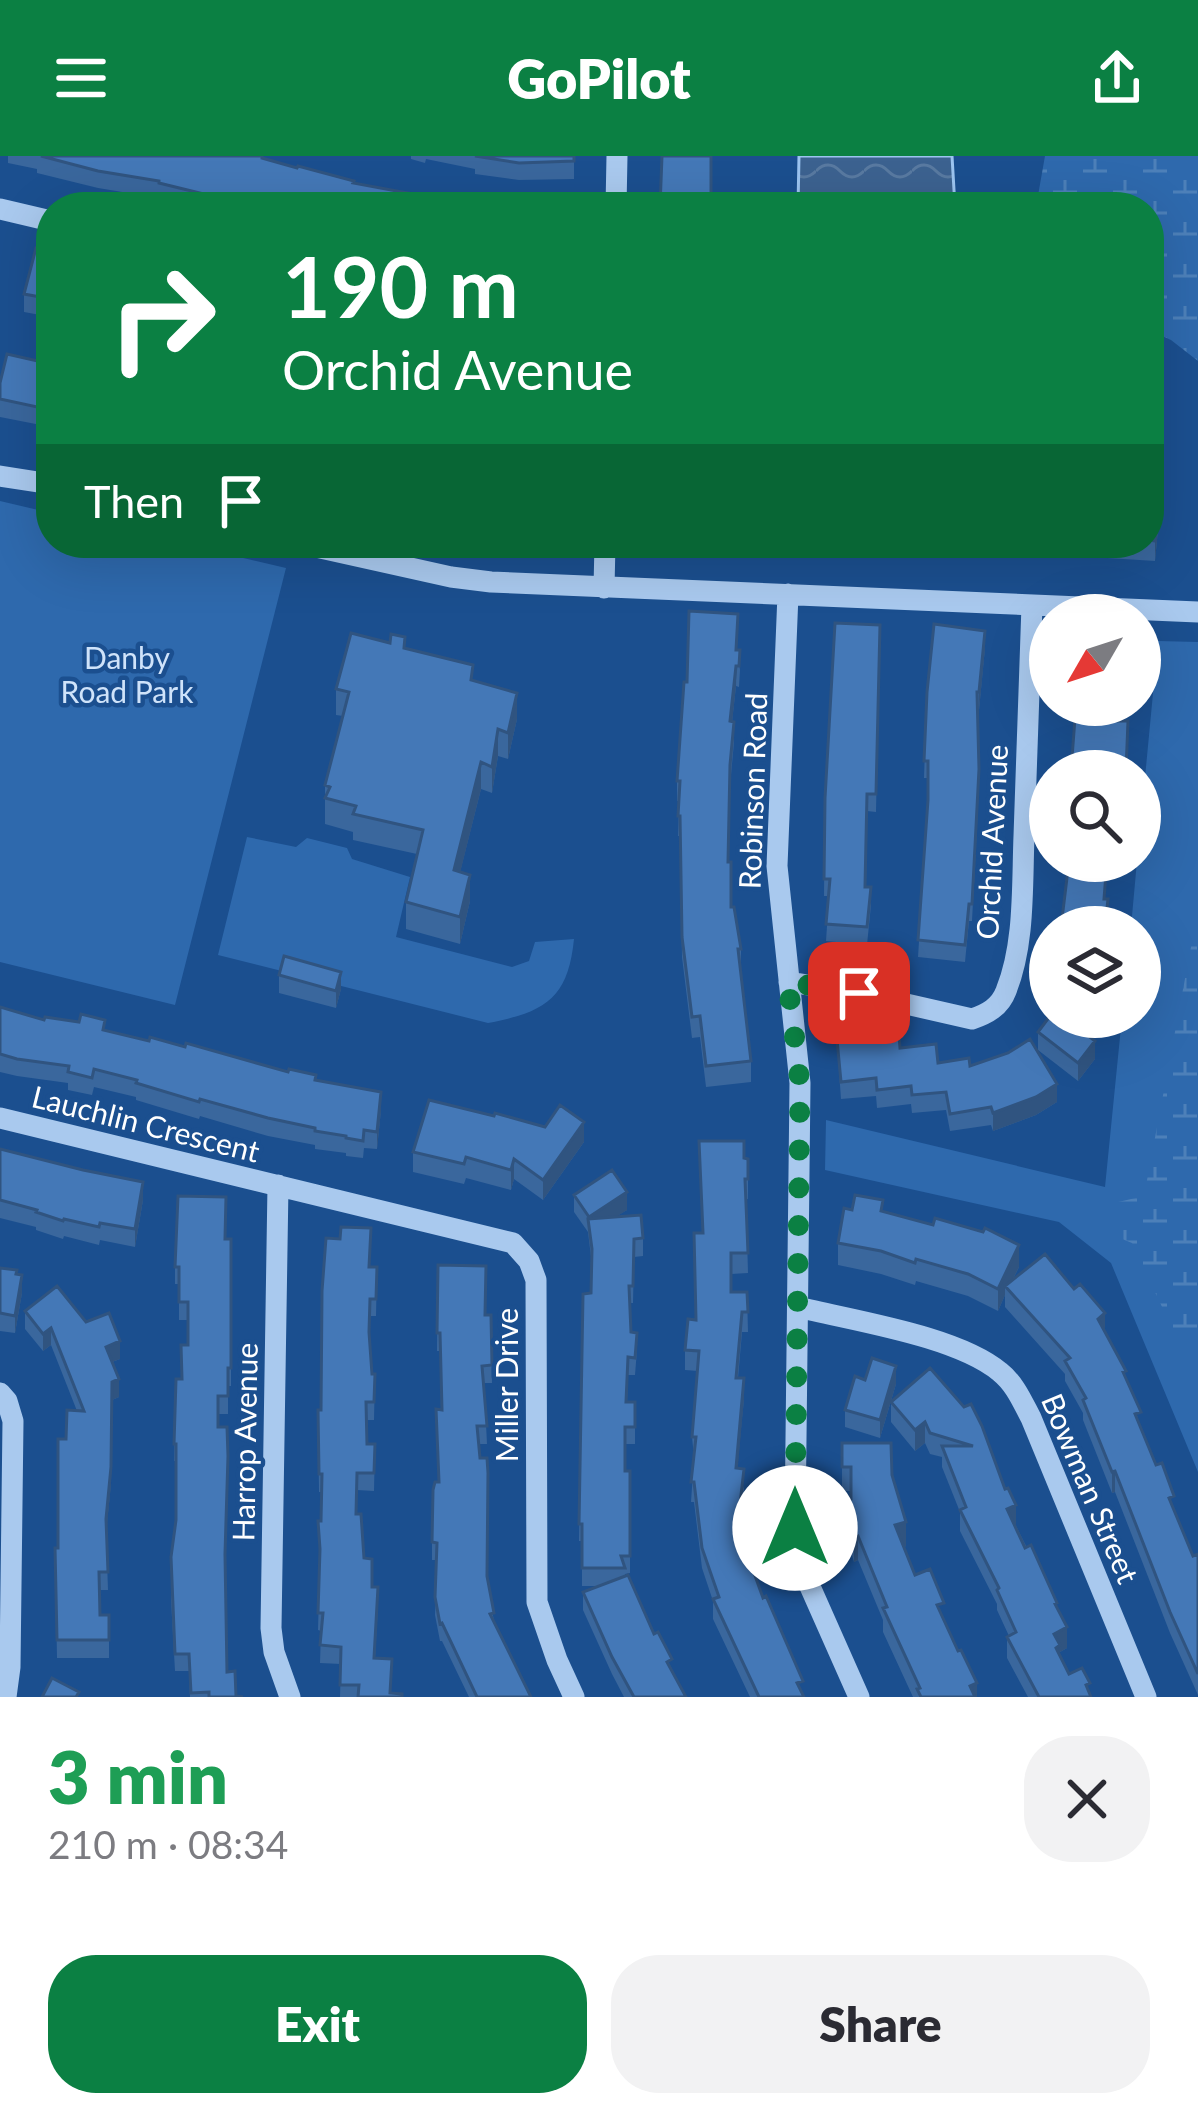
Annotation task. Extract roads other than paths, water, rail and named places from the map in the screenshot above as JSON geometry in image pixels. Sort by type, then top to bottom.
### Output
[{"type":"street","points":[[616,192],[617,156]]},
{"type":"street","points":[[0,208],[36,217]]},
{"type":"street","points":[[0,472],[36,481]]},
{"type":"street","points":[[364,558],[451,578],[1029,605]]},
{"type":"street","points":[[604,588],[605,558]]},
{"type":"street","name":"Robinson Road","points":[[788,594],[777,866],[800,1083],[795,1528],[804,1573],[859,1697]]},
{"type":"street","points":[[1161,610],[1198,612]]},
{"type":"street","name":"Orchid Avenue","points":[[788,982],[972,1019],[1000,1003],[1012,968],[1021,909],[1029,688]]},
{"type":"street","name":"Lauchlin Crescent","points":[[0,1118],[278,1185]]},
{"type":"street","name":"Harrop Avenue","points":[[278,1185],[271,1628],[290,1697]]},
{"type":"street","name":"Miller Drive","points":[[278,1185],[513,1243],[529,1261],[536,1280],[537,1602],[574,1697]]},
{"type":"street","name":"Bowman Street","points":[[798,1307],[961,1348],[1003,1374],[1031,1418],[1146,1697]]},
{"type":"street","points":[[0,1393],[13,1421],[6,1697]]},
{"type":"water","points":[[799,156],[952,156],[954,192],[798,192]]},
{"type":"park label","name":"Danby Road Park","points":[[127,674]]}]
